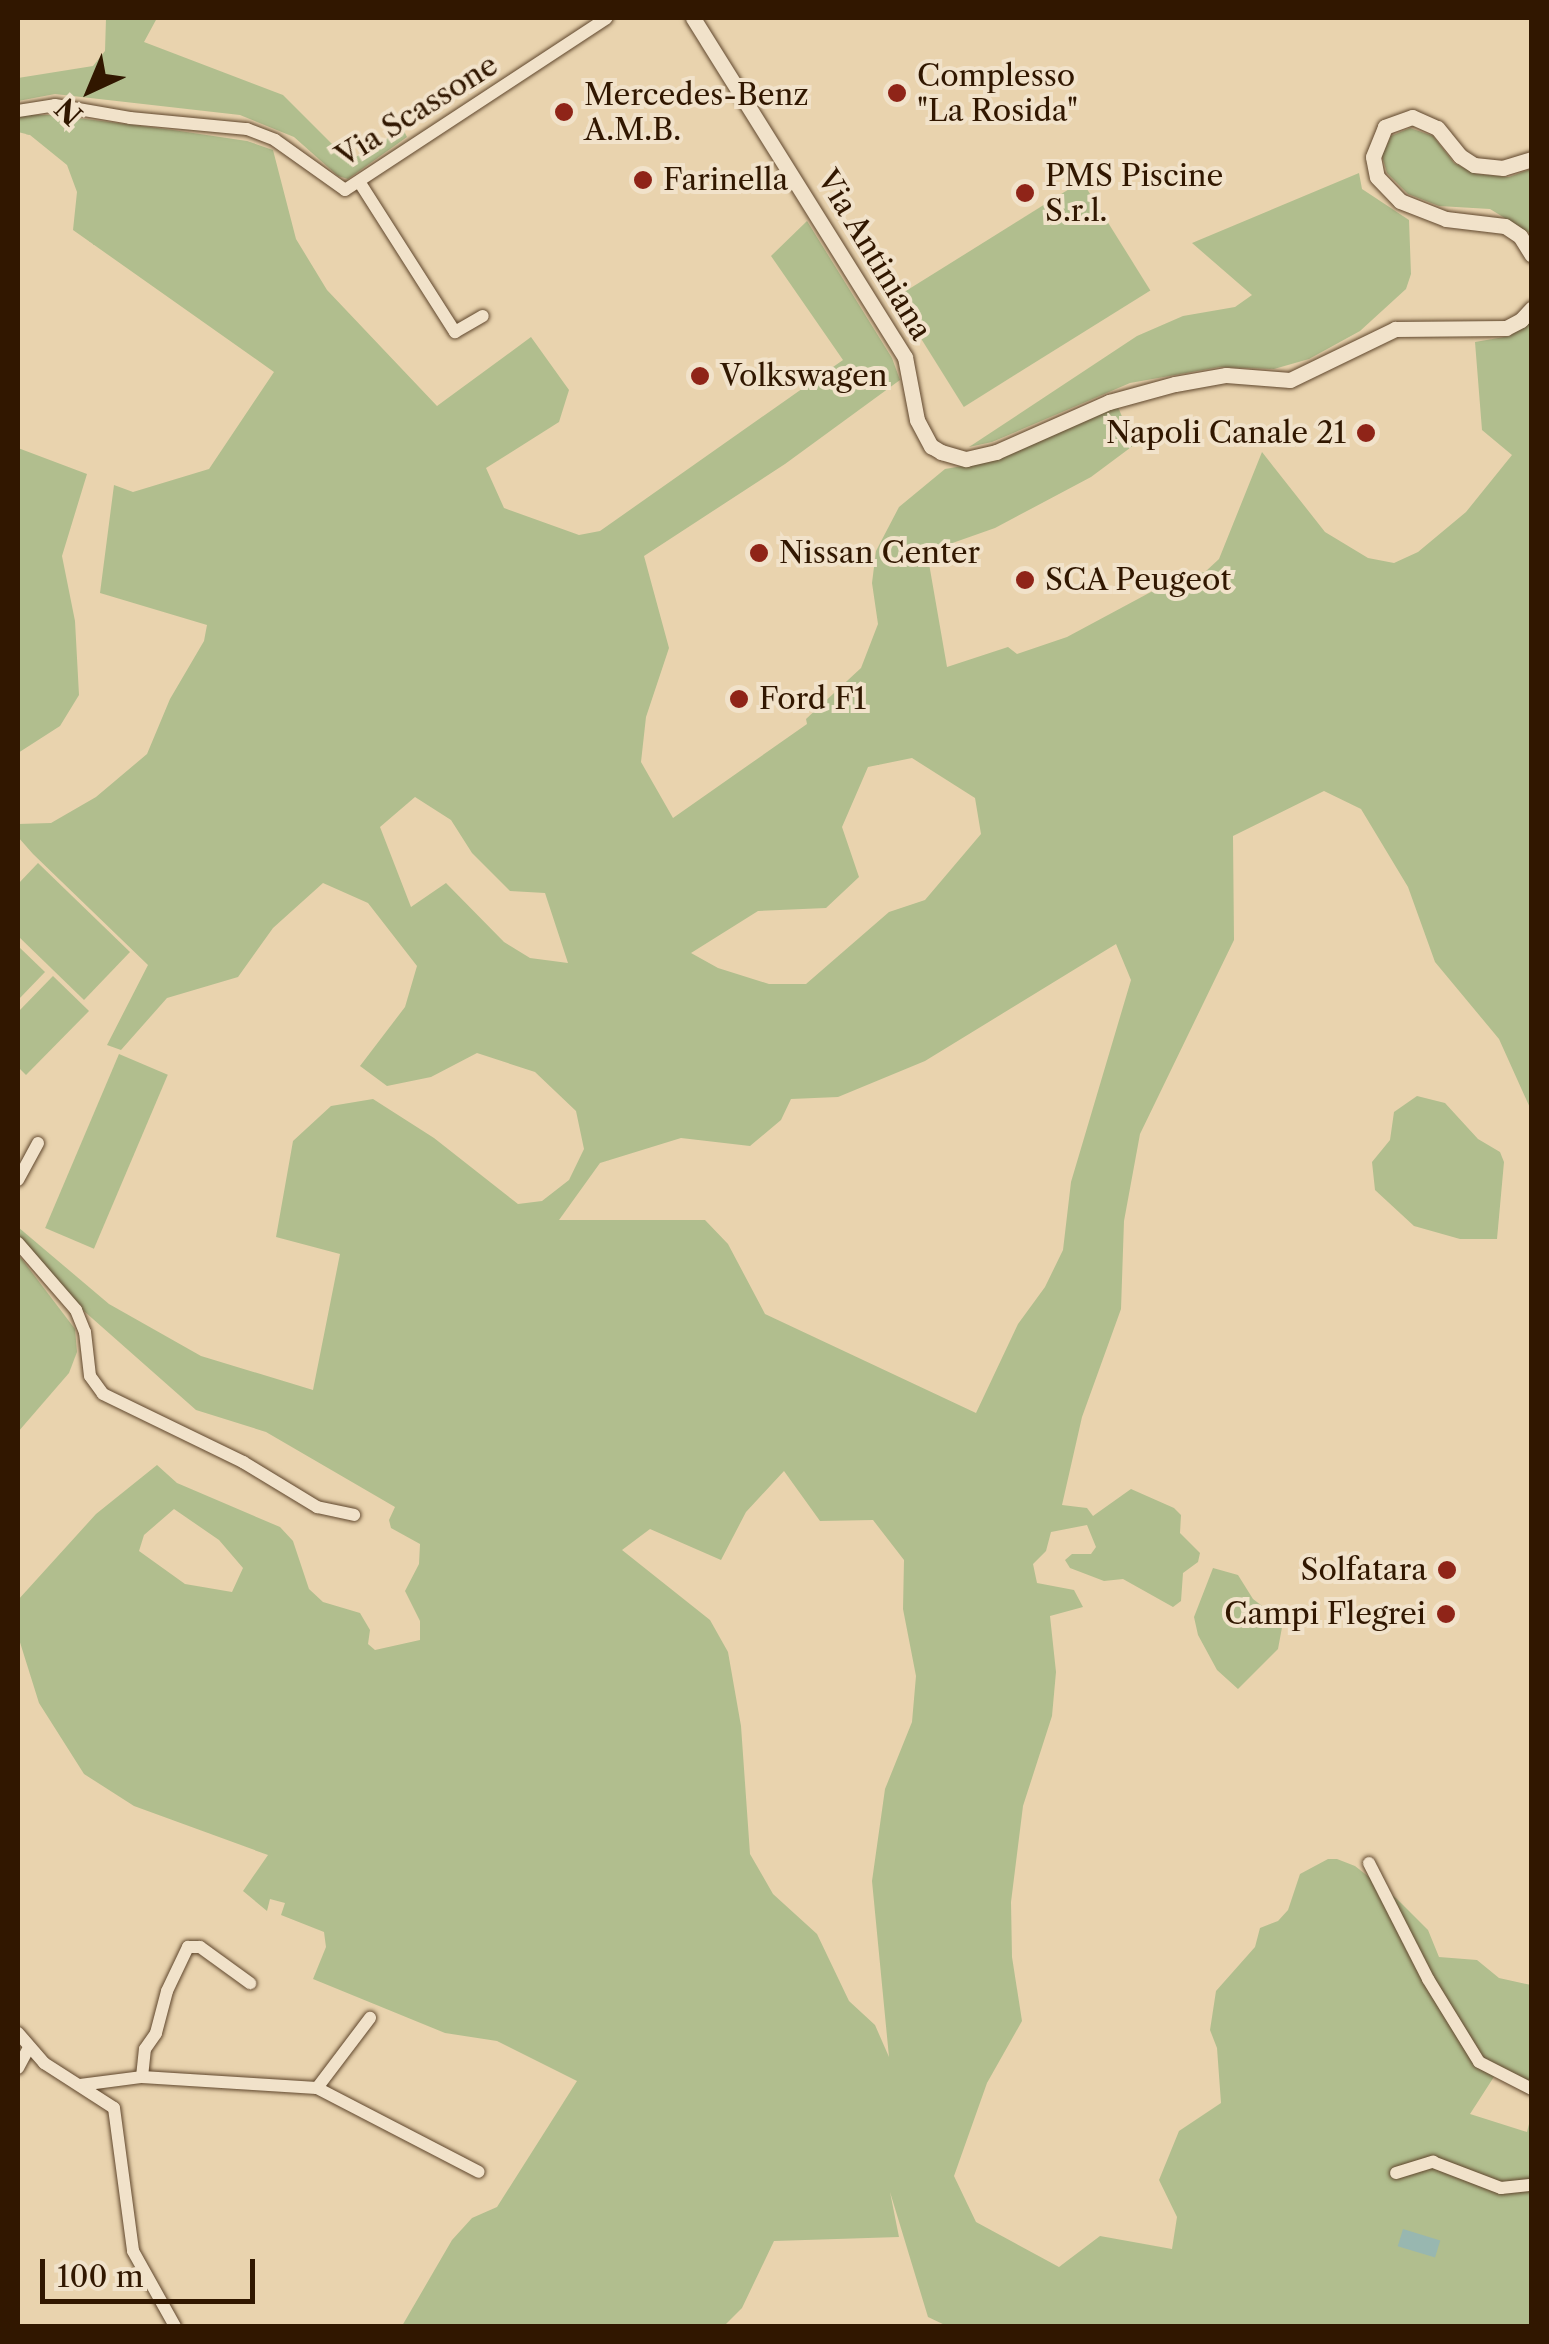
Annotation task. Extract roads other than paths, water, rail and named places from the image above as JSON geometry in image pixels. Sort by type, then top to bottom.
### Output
[{"type":"street","name":"Via Scassone","points":[[18,110],[55,105],[130,118],[225,124],[275,140],[345,190],[607,18]]},
{"type":"street","name":"Via Antiniana","points":[[693,18],[906,357],[917,420],[930,446],[940,452],[966,459],[996,452],[1109,402],[1176,384],[1226,375],[1290,380],[1396,329],[1506,328],[1522,320],[1532,308]]},
{"type":"street","points":[[1532,159],[1503,168],[1474,165],[1460,156],[1437,128],[1412,117],[1385,127],[1372,158],[1377,177],[1400,202],[1446,220],[1505,226],[1520,236],[1532,255]]},
{"type":"street","points":[[360,183],[454,332],[483,316]]},
{"type":"street","points":[[18,1180],[38,1143]]},
{"type":"street","points":[[18,1243],[76,1310],[85,1332],[90,1376],[102,1394],[244,1462],[316,1507],[354,1515]]},
{"type":"street","points":[[1369,1863],[1428,1979],[1479,2062],[1532,2089]]},
{"type":"street","points":[[142,2078],[145,2049],[156,2033],[167,1991],[188,1947],[200,1948],[250,1983]]},
{"type":"street","points":[[317,2088],[370,2018]]},
{"type":"street","points":[[18,2032],[28,2049],[114,2108],[133,2250],[175,2326]]},
{"type":"street","points":[[18,2068],[28,2049]]},
{"type":"street","points":[[80,2085],[142,2078],[317,2088],[479,2172]]},
{"type":"street","points":[[1396,2172],[1433,2162],[1501,2188],[1532,2184]]},
{"type":"water","points":[[1403,2229],[1440,2240],[1435,2258],[1398,2246]]},
{"type":"place","name":"Complesso \"La Rosida\"","points":[[897,93]]},
{"type":"place","name":"Mercedes-Benz A.M.B.","points":[[564,112]]},
{"type":"place","name":"Farinella","points":[[643,180]]},
{"type":"place","name":"PMS Piscine S.r.l.","points":[[1025,193]]},
{"type":"place","name":"Volkswagen","points":[[700,376]]},
{"type":"place","name":"Napoli Canale 21","points":[[1366,433]]},
{"type":"place","name":"Nissan Center","points":[[759,553]]},
{"type":"place","name":"SCA Peugeot","points":[[1025,580]]},
{"type":"place","name":"Ford F1","points":[[739,699]]},
{"type":"place","name":"Solfatara","points":[[1447,1570]]},
{"type":"place","name":"Campi Flegrei","points":[[1446,1614]]}]
